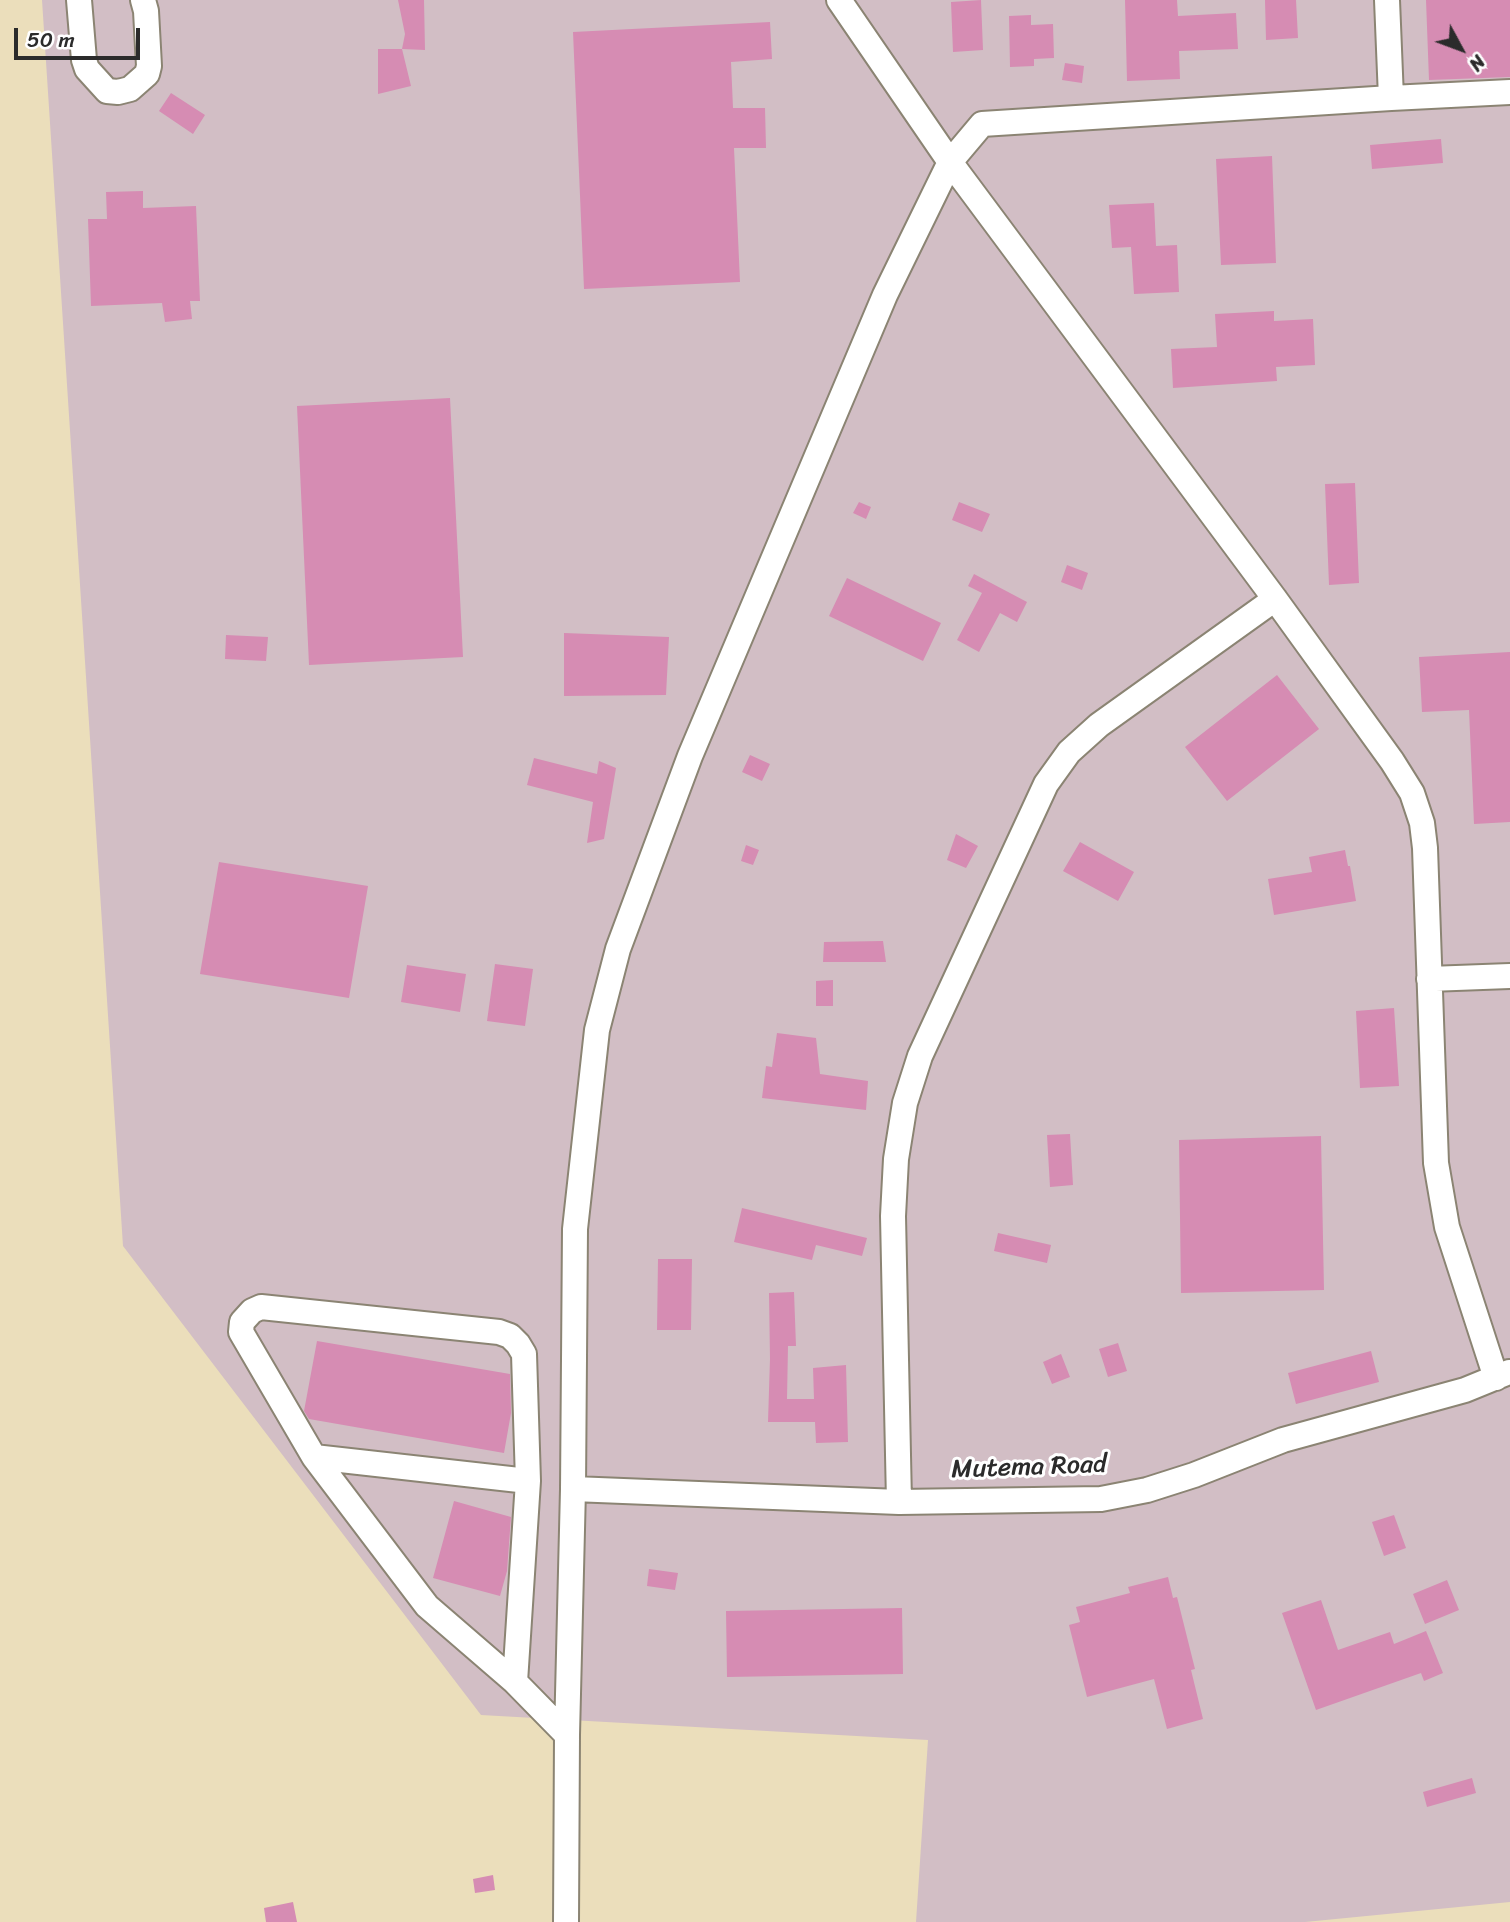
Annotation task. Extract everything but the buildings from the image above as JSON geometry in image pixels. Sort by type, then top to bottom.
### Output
[{"type":"street","points":[[79,0],[87,69],[107,91],[118,92],[130,89],[147,74],[149,66],[143,0]]},
{"type":"street","points":[[839,0],[950,162],[1275,599],[1392,761],[1412,793],[1422,823],[1425,848],[1433,1133],[1441,1193],[1447,1227],[1503,1375]]},
{"type":"street","points":[[1387,0],[1391,98]]},
{"type":"street","points":[[566,1922],[577,1199],[597,1030],[618,949],[690,755],[885,295],[950,162],[982,124],[1510,92]]},
{"type":"street","points":[[899,1502],[893,1216],[895,1159],[905,1102],[920,1056],[1046,784],[1069,752],[1099,725],[1275,599]]},
{"type":"street","points":[[1429,979],[1510,976]]},
{"type":"street","points":[[515,1682],[528,1481],[524,1354],[510,1336],[499,1332],[261,1307],[252,1311],[242,1322],[241,1332],[314,1457],[427,1606],[515,1682],[567,1735]]},
{"type":"street","name":"Mutema Road","points":[[573,1489],[899,1502],[1101,1499],[1147,1490],[1194,1475],[1283,1440],[1465,1390],[1503,1375]]},
{"type":"street","points":[[314,1457],[528,1481]]},
{"type":"shaded area","points":[[42,0],[1510,0],[1510,1902],[1305,1922],[916,1922],[928,1740],[481,1715],[123,1246]]}]
